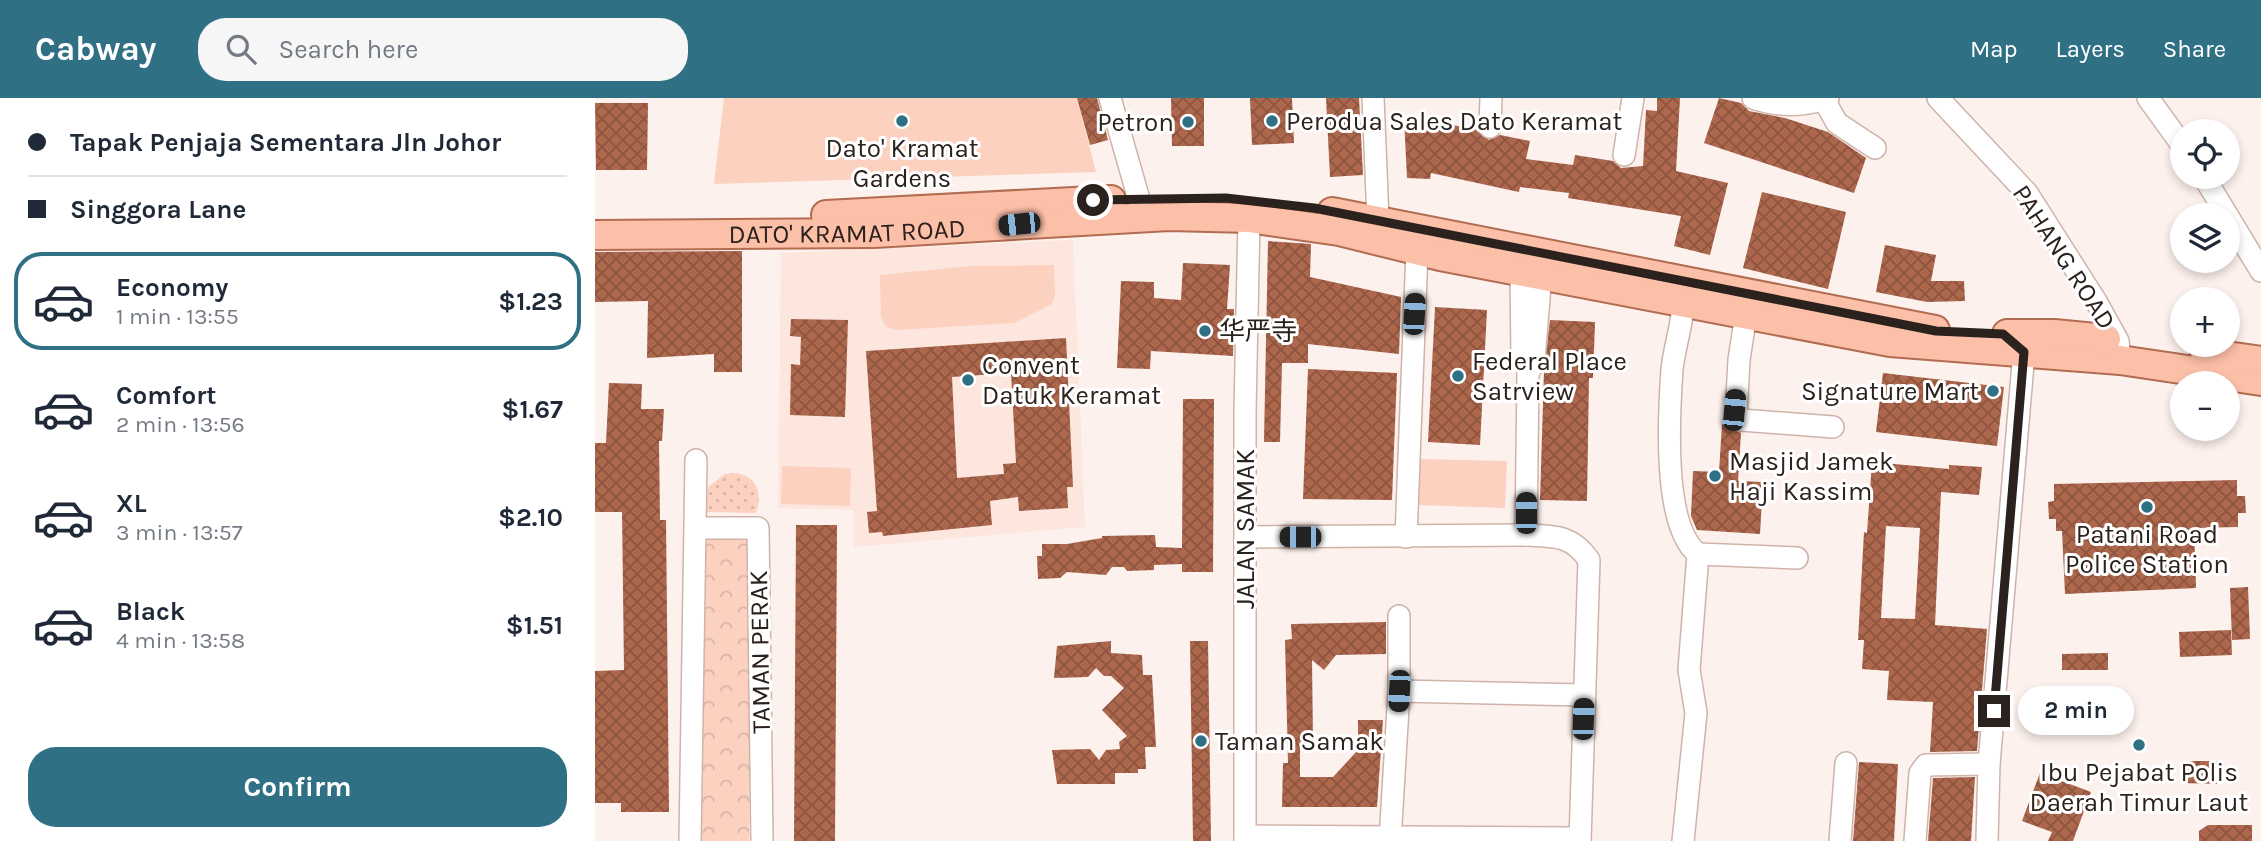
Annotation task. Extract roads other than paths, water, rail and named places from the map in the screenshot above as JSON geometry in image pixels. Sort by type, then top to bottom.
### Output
[{"type":"main road","name":"DATO' KRAMAT ROAD","points":[[595,235],[874,233],[1226,198],[1314,208],[1378,220],[1535,265],[1684,302],[1891,342],[2013,343],[2261,361]]},
{"type":"main road","name":"DATO' KRAMAT ROAD","points":[[595,218],[818,216],[1046,201],[1141,208],[1249,218],[1339,232],[1417,251],[1666,277],[1936,331],[2013,343]]},
{"type":"main road","name":"DATO' KRAMAT ROAD","points":[[2119,350],[2261,381]]},
{"type":"street","points":[[1109,98],[1141,208]]},
{"type":"street","points":[[1373,98],[1378,220]]},
{"type":"street","points":[[1490,127],[1491,98]]},
{"type":"street","points":[[1624,155],[1633,98]]},
{"type":"street","points":[[1753,98],[1777,106],[1826,99],[1837,123],[1875,149]]},
{"type":"street","name":"PAHANG ROAD","points":[[1938,98],[2027,193],[2119,350]]},
{"type":"street","points":[[2148,98],[2170,128]]},
{"type":"street","points":[[2211,189],[2261,271]]},
{"type":"street","name":"JALAN SAMAK","points":[[1245,838],[1245,412],[1249,218]]},
{"type":"street","points":[[1406,537],[1417,251]]},
{"type":"street","points":[[1526,535],[1528,374],[1534,360],[1535,265]]},
{"type":"street","points":[[1666,277],[1682,288],[1684,302],[1673,367],[1669,444],[1678,516],[1689,547],[1697,554],[1797,558]]},
{"type":"street","points":[[1746,314],[1739,360],[1736,416],[1741,420],[1832,427]]},
{"type":"street","points":[[1987,841],[2013,343]]},
{"type":"street","points":[[690,841],[696,460]]},
{"type":"street","name":"TAMAN PERAK","points":[[695,528],[758,527],[762,841]]},
{"type":"street","points":[[1245,537],[1566,537],[1581,547],[1589,560],[1580,839],[1245,838]]},
{"type":"street","points":[[1683,841],[1696,713],[1689,670],[1697,554]]},
{"type":"street","points":[[1390,839],[1399,691],[1399,616]]},
{"type":"street","points":[[1399,691],[1584,695]]},
{"type":"street","points":[[1840,841],[1846,763]]},
{"type":"street","points":[[1915,841],[1920,774],[1926,765],[1989,764]]},
{"type":"place","name":"Dato' Kramat Gardens","points":[[902,121]]},
{"type":"place","name":"Perodua Sales Dato Keramat","points":[[1272,121]]},
{"type":"place","name":"Petron","points":[[1188,122]]},
{"type":"place","name":"华严寺","points":[[1205,331]]},
{"type":"place","name":"Federal Place Satrview","points":[[1458,376]]},
{"type":"place","name":"Convent Datuk Keramat","points":[[968,380]]},
{"type":"place","name":"Signature Mart","points":[[1993,391]]},
{"type":"place","name":"Masjid Jamek Haji Kassim","points":[[1715,476]]},
{"type":"place","name":"Patani Road Police Station","points":[[2147,507]]},
{"type":"place","name":"Taman Samak","points":[[1201,741]]},
{"type":"place","name":"Ibu Pejabat Polis Daerah Timur Laut","points":[[2139,745]]}]
